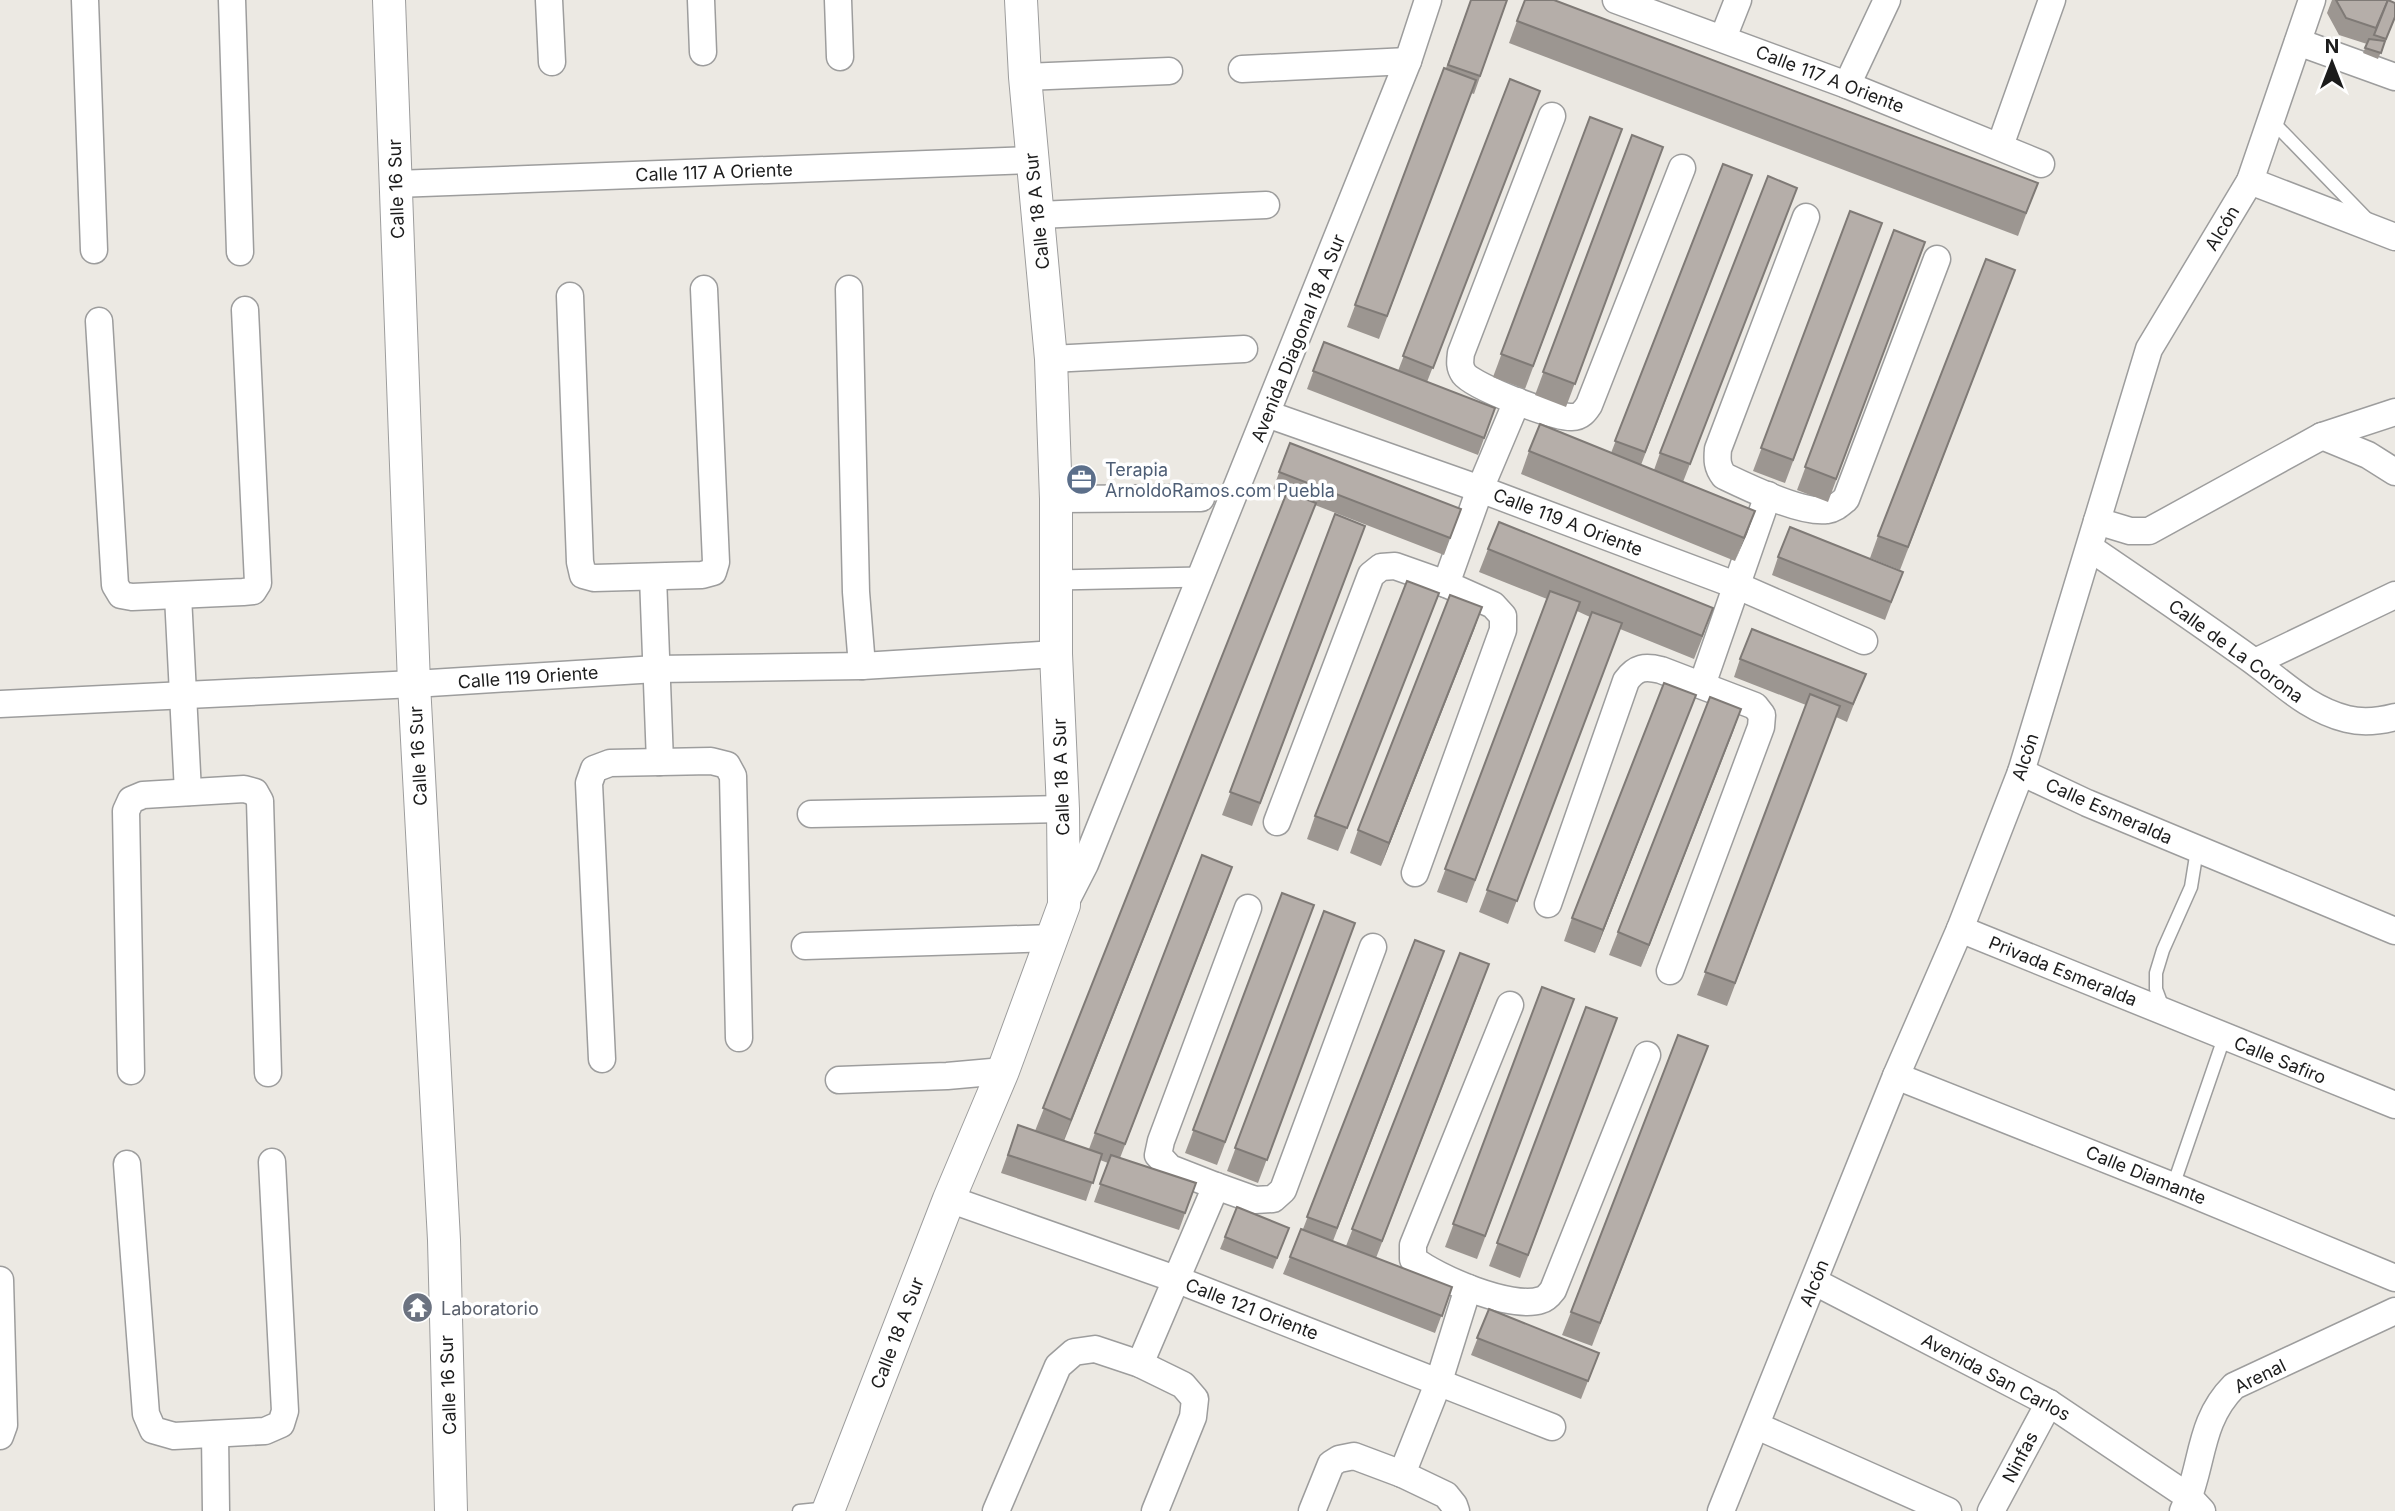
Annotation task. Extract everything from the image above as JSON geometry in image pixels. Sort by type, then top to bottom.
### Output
[{"type":"street","points":[[85,0],[94,250]]},
{"type":"street","points":[[232,0],[240,252]]},
{"type":"street","name":"Calle 16 Sur","points":[[388,0],[414,684],[444,1240],[452,1511]]},
{"type":"street","points":[[550,0],[552,62]]},
{"type":"street","points":[[701,0],[703,52]]},
{"type":"street","points":[[838,0],[840,57]]},
{"type":"street","name":"Calle 18 A Sur","points":[[818,1510],[1003,1071],[1064,905],[1051,359],[1025,77],[1021,0]]},
{"type":"street","name":"Avenida Diagonal 18 A Sur","points":[[1064,905],[1085,864],[1267,414],[1408,61],[1428,0]]},
{"type":"street","name":"Calle 117 A Oriente","points":[[1616,0],[1847,85],[2041,164]]},
{"type":"street","points":[[1723,38],[1738,0]]},
{"type":"street","points":[[1847,85],[1887,0]]},
{"type":"street","points":[[2000,146],[2052,0]]},
{"type":"street","name":"Alcón","points":[[1721,1511],[1896,1076],[1960,929],[2021,772],[2149,349],[2250,181],[2312,0]]},
{"type":"street","points":[[2298,42],[2395,77]]},
{"type":"street","points":[[1242,69],[1408,61]]},
{"type":"street","points":[[1025,77],[1169,71]]},
{"type":"street","points":[[1552,116],[1461,353],[1460,366],[1465,376],[1517,401],[1564,416],[1576,418],[1584,413],[1682,168]]},
{"type":"street","name":"Calle 117 A Oriente","points":[[396,184],[1032,160]]},
{"type":"street","points":[[2250,181],[2385,232]]},
{"type":"street","points":[[1038,215],[1266,205]]},
{"type":"street","points":[[1806,217],[1718,449],[1718,469],[1724,476],[1768,495],[1816,510],[1829,510],[1846,499],[1937,259]]},
{"type":"street","points":[[570,296],[580,562],[583,575],[594,578],[702,575],[713,572],[716,562],[704,289]]},
{"type":"street","points":[[849,289],[856,592],[862,666]]},
{"type":"street","points":[[99,321],[115,585],[121,595],[132,597],[243,592],[253,590],[258,583],[245,310]]},
{"type":"street","points":[[1051,359],[1244,349]]},
{"type":"street","points":[[1446,584],[1480,489],[1517,401]]},
{"type":"street","points":[[2097,522],[2130,531],[2149,531],[2322,436],[2395,412]]},
{"type":"street","name":"Calle 119 A Oriente","points":[[1267,414],[1480,489],[1738,586],[1864,640]]},
{"type":"street","points":[[2322,436],[2368,455],[2395,471]]},
{"type":"street","points":[[1702,685],[1768,495]]},
{"type":"street","points":[[1056,499],[1201,498]]},
{"type":"street","name":"Calle de La Corona","points":[[2090,548],[2255,662],[2294,695],[2350,720],[2378,721],[2395,717]]},
{"type":"street","points":[[1277,822],[1371,575],[1381,567],[1395,566],[1446,584],[1493,605],[1503,616],[1503,631],[1415,873]]},
{"type":"street","points":[[653,577],[660,762]]},
{"type":"street","points":[[1056,580],[1201,577]]},
{"type":"street","points":[[2255,662],[2395,595]]},
{"type":"street","points":[[178,596],[187,793]]},
{"type":"street","name":"Calle 119 Oriente","points":[[0,704],[183,697],[656,669],[862,666],[1056,654]]},
{"type":"street","points":[[1548,904],[1626,681],[1634,670],[1648,667],[1755,706],[1762,715],[1761,727],[1670,971]]},
{"type":"street","points":[[602,1059],[589,783],[594,769],[610,763],[711,761],[727,765],[733,776],[739,1038]]},
{"type":"street","name":"Calle Esmeralda","points":[[2021,772],[2197,850]]},
{"type":"street","points":[[131,1071],[126,811],[131,800],[143,795],[244,789],[255,792],[260,802],[268,1073]]},
{"type":"street","points":[[811,814],[1063,809]]},
{"type":"street","points":[[2197,850],[2395,931]]},
{"type":"street","points":[[1248,908],[1158,1155],[1170,1168],[1255,1200],[1273,1199],[1283,1189],[1373,947]]},
{"type":"street","name":"Privada Esmeralda","points":[[1960,929],[2165,1013]]},
{"type":"street","points":[[805,946],[1053,937]]},
{"type":"street","points":[[1510,1004],[1413,1245],[1413,1259],[1468,1288],[1525,1302],[1544,1300],[1553,1290],[1647,1055]]},
{"type":"street","name":"Calle Safiro","points":[[2165,1013],[2395,1105]]},
{"type":"street","points":[[839,1080],[1003,1071]]},
{"type":"street","name":"Calle Diamante","points":[[1896,1076],[2395,1278]]},
{"type":"street","points":[[127,1164],[146,1414],[153,1430],[174,1436],[265,1431],[281,1424],[285,1410],[272,1162]]},
{"type":"street","points":[[1140,1364],[1216,1186]]},
{"type":"street","name":"Calle 121 Oriente","points":[[949,1199],[1178,1280],[1552,1427]]},
{"type":"street","points":[[0,1280],[4,1425],[0,1436]]},
{"type":"street","name":"Avenida San Carlos","points":[[1815,1282],[2049,1403],[2192,1506]]},
{"type":"street","points":[[1402,1474],[1439,1381],[1468,1288]]},
{"type":"street","name":"Arenal","points":[[2192,1506],[2208,1422],[2220,1400],[2234,1386],[2395,1311]]},
{"type":"street","points":[[996,1511],[1058,1366],[1073,1352],[1095,1349],[1140,1364],[1183,1385],[1195,1399],[1193,1417],[1155,1511]]},
{"type":"street","name":"Ninfas","points":[[1991,1511],[2049,1403]]},
{"type":"street","points":[[1757,1426],[1948,1511]]},
{"type":"street","points":[[215,1434],[216,1511]]},
{"type":"street","points":[[1312,1511],[1331,1464],[1354,1456],[1402,1474],[1446,1495],[1456,1511]]},
{"type":"lane","points":[[2271,120],[2385,232]]},
{"type":"lane","points":[[2165,1013],[2156,989],[2156,973],[2163,950],[2191,887],[2197,850]]},
{"type":"lane","points":[[2173,1186],[2224,1038]]},
{"type":"building","points":[[1471,0],[1507,0],[1480,76],[1448,65]]},
{"type":"building","points":[[1525,0],[1554,0],[2038,183],[2026,213],[1517,21]]},
{"type":"building","points":[[2336,0],[2388,0],[2376,28],[2346,18]]},
{"type":"building","points":[[2388,0],[2395,3],[2395,17],[2386,39],[2374,35]]},
{"type":"building","points":[[2369,39],[2385,41],[2381,53],[2365,48]]},
{"type":"building","points":[[1444,68],[1476,80],[1387,316],[1355,305]]},
{"type":"building","points":[[1510,79],[1540,91],[1433,368],[1403,356]]},
{"type":"building","points":[[1590,117],[1622,129],[1533,366],[1501,354]]},
{"type":"building","points":[[1632,135],[1663,147],[1575,384],[1543,372]]},
{"type":"building","points":[[1723,164],[1752,175],[1645,452],[1615,441]]},
{"type":"building","points":[[1768,176],[1797,188],[1690,464],[1660,453]]},
{"type":"building","points":[[1850,211],[1882,223],[1793,460],[1761,448]]},
{"type":"building","points":[[1894,230],[1925,242],[1836,479],[1805,467]]},
{"type":"building","points":[[1986,259],[2015,270],[1908,547],[1878,536]]},
{"type":"building","points":[[1324,342],[1495,408],[1484,438],[1313,371]]},
{"type":"building","points":[[1540,424],[1755,511],[1744,538],[1529,451]]},
{"type":"building","points":[[1290,443],[1461,509],[1450,538],[1279,472]]},
{"type":"building","points":[[1287,492],[1316,503],[1071,1120],[1043,1108]]},
{"type":"building","points":[[1335,514],[1365,526],[1260,803],[1230,792]]},
{"type":"building","points":[[1499,522],[1713,608],[1702,636],[1488,549]]},
{"type":"building","points":[[1790,527],[1903,572],[1891,602],[1778,557]]},
{"type":"building","points":[[1407,581],[1439,593],[1347,828],[1315,816]]},
{"type":"building","points":[[1550,591],[1580,602],[1475,880],[1445,869]]},
{"type":"building","points":[[1450,595],[1482,607],[1389,843],[1358,830]]},
{"type":"building","points":[[1592,612],[1622,623],[1517,901],[1487,890]]},
{"type":"building","points":[[1752,629],[1866,674],[1853,704],[1740,659]]},
{"type":"building","points":[[1664,683],[1696,695],[1603,930],[1572,918]]},
{"type":"building","points":[[1810,694],[1840,706],[1735,983],[1705,972]]},
{"type":"building","points":[[1710,697],[1741,709],[1649,945],[1618,932]]},
{"type":"building","points":[[1202,855],[1232,867],[1125,1144],[1095,1133]]},
{"type":"building","points":[[1282,893],[1314,905],[1225,1142],[1193,1130]]},
{"type":"building","points":[[1324,911],[1355,923],[1267,1160],[1235,1148]]},
{"type":"building","points":[[1415,940],[1444,951],[1337,1228],[1307,1217]]},
{"type":"building","points":[[1460,953],[1489,964],[1382,1241],[1352,1229]]},
{"type":"building","points":[[1542,987],[1574,999],[1485,1236],[1453,1224]]},
{"type":"building","points":[[1586,1007],[1617,1018],[1528,1255],[1497,1243]]},
{"type":"building","points":[[1678,1035],[1708,1046],[1600,1323],[1571,1312]]},
{"type":"building","points":[[1018,1125],[1102,1154],[1093,1183],[1008,1155]]},
{"type":"building","points":[[1111,1155],[1196,1183],[1185,1213],[1100,1184]]},
{"type":"building","points":[[1237,1207],[1289,1228],[1277,1258],[1225,1237]]},
{"type":"building","points":[[1301,1229],[1452,1287],[1442,1316],[1290,1257]]},
{"type":"building","points":[[1489,1309],[1599,1353],[1588,1381],[1477,1338]]},
{"type":"place","name":"Terapia ArnoldoRamos.com Puebla","points":[[1082,479]]},
{"type":"place","name":"Laboratorio","points":[[418,1308]]}]
